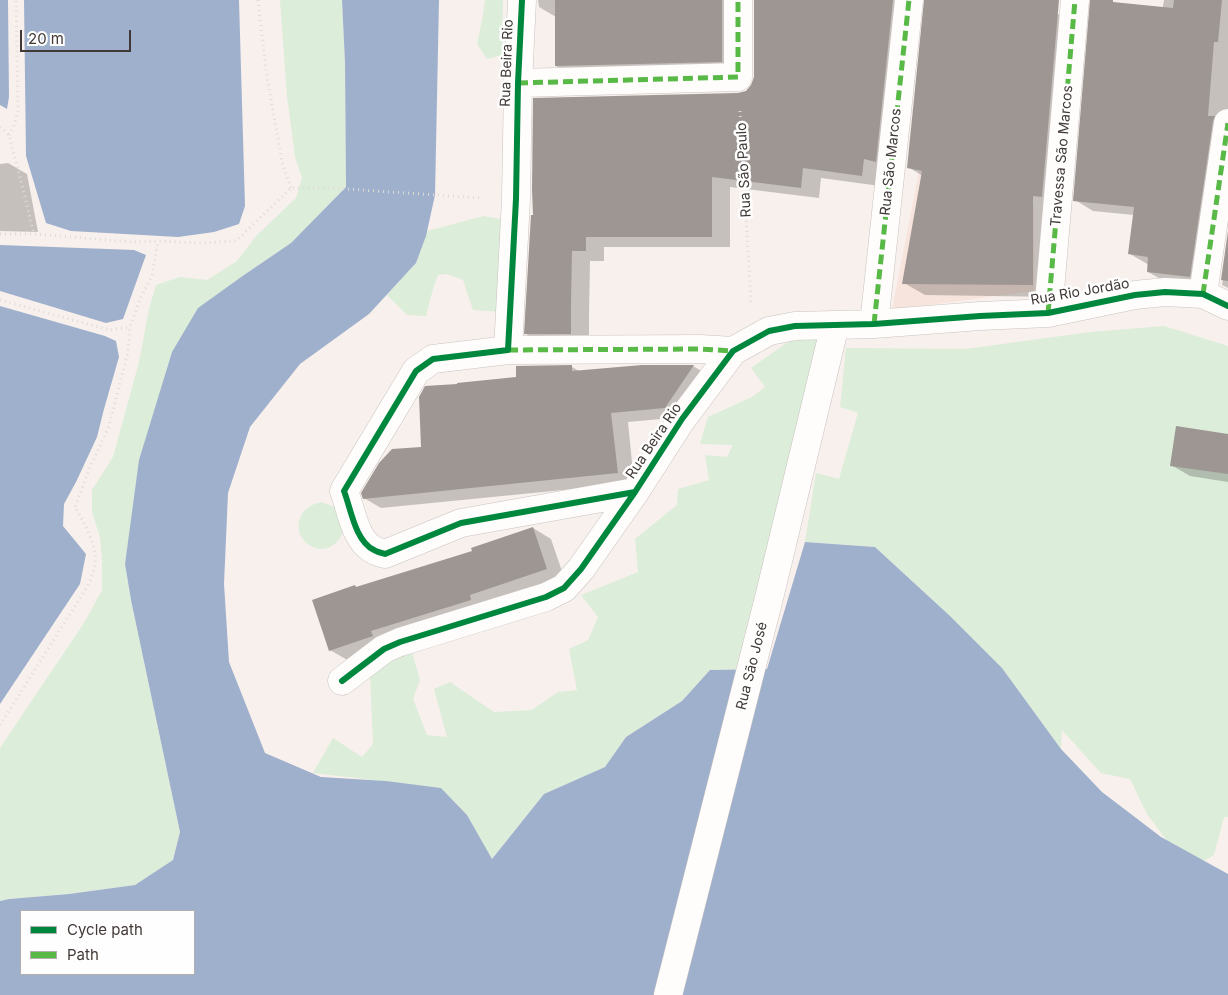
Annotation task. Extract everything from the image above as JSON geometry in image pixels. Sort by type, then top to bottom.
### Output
[{"type":"street","name":"Rua Beira Rio","points":[[508,350],[516,199],[522,0]]},
{"type":"street","points":[[518,83],[738,77],[738,0]]},
{"type":"street","name":"Rua São Marcos","points":[[874,324],[909,0]]},
{"type":"street","name":"Travessa São Marcos","points":[[1048,313],[1075,0]]},
{"type":"street","points":[[1203,294],[1228,123]]},
{"type":"street","name":"Rua Rio Jordão","points":[[874,324],[1048,313],[1135,295],[1165,292],[1203,294],[1228,306]]},
{"type":"street","name":"Rua Beira Rio","points":[[342,680],[384,649],[400,642],[546,597],[564,588],[581,570],[635,492],[682,419],[743,345],[769,331],[795,326],[834,330],[874,324]]},
{"type":"street","name":"Rua São José","points":[[668,995],[767,608],[834,330]]},
{"type":"street","points":[[635,492],[461,523],[386,554],[374,550],[365,544],[358,532],[344,491],[416,371],[433,359],[508,350],[700,348],[743,345]]},
{"type":"path","points":[[9,135],[14,126],[18,110],[16,0]]},
{"type":"path","points":[[258,0],[266,70],[280,153],[291,188]]},
{"type":"path","points":[[0,127],[9,135],[34,234]]},
{"type":"path","points":[[0,234],[34,234],[132,242],[198,243],[236,241],[291,188],[331,188],[447,196]]},
{"type":"path","points":[[0,725],[89,584],[95,563],[92,543],[75,507],[109,426],[128,352],[130,327],[140,299],[152,276],[158,241]]},
{"type":"path","points":[[0,300],[110,330],[130,327]]},
{"type":"shaded area","points":[[919,171],[1034,205],[1034,291],[892,310]]},
{"type":"green space","points":[[280,0],[342,0],[345,63],[346,187],[291,243],[244,275],[172,352],[140,460],[125,564],[180,832],[173,860],[135,885],[0,901],[0,748],[84,623],[102,590],[100,537],[92,512],[92,490],[113,457],[139,362],[149,309],[156,285],[180,277],[207,280],[237,261],[257,235],[296,198],[302,178],[295,157],[287,96]]},
{"type":"green space","points":[[485,0],[503,0],[502,55],[487,59],[477,44]]},
{"type":"green space","points":[[484,216],[506,220],[503,312],[473,310],[463,280],[447,274],[438,275],[426,316],[407,315],[387,295],[416,263],[427,231]]},
{"type":"green space","points":[[1164,326],[1228,347],[1228,817],[1224,817],[1214,855],[1188,869],[1147,814],[1130,779],[1101,773],[1062,730],[1061,749],[1002,668],[950,616],[875,547],[805,542],[816,473],[839,479],[858,413],[840,407],[846,348],[965,349],[1091,332]]},
{"type":"green space","points":[[826,334],[743,669],[710,670],[682,701],[626,737],[605,767],[544,794],[491,860],[467,815],[441,788],[313,773],[333,738],[362,757],[373,744],[370,672],[410,645],[420,680],[413,699],[427,735],[447,737],[434,689],[450,682],[494,712],[532,710],[558,692],[577,690],[569,649],[588,640],[598,617],[581,595],[638,572],[635,539],[677,505],[678,489],[709,480],[705,455],[727,457],[733,445],[700,444],[708,417],[752,397],[765,387],[751,368],[788,342]]},
{"type":"green space","points":[[321,502],[335,507],[345,527],[339,539],[332,546],[323,549],[314,548],[307,543],[301,536],[299,528],[300,518],[306,509]]},
{"type":"water","points":[[0,0],[8,0],[9,97],[7,109],[0,105]]},
{"type":"water","points":[[24,0],[239,0],[245,206],[239,224],[214,232],[178,237],[71,231],[46,223],[26,156]]},
{"type":"water","points":[[342,0],[439,0],[435,195],[426,236],[416,263],[369,314],[300,364],[250,427],[228,493],[224,584],[229,662],[265,753],[321,777],[386,781],[441,788],[467,815],[492,859],[544,794],[605,767],[626,737],[682,701],[710,670],[767,669],[805,542],[875,547],[950,616],[1002,668],[1061,749],[1102,792],[1161,837],[1228,874],[1228,995],[0,995],[0,901],[135,885],[173,860],[180,832],[125,564],[139,460],[172,352],[198,308],[291,243],[346,187],[345,63]]},
{"type":"water","points":[[0,245],[134,250],[146,255],[123,319],[106,323],[0,291]]},
{"type":"water","points":[[0,306],[105,336],[116,341],[119,357],[97,437],[64,504],[63,526],[86,554],[80,584],[0,704]]},
{"type":"building","points":[[555,0],[722,0],[722,62],[555,66]]},
{"type":"building","points":[[754,0],[893,0],[876,162],[864,159],[862,176],[803,168],[801,188],[712,177],[712,237],[586,237],[586,251],[572,251],[571,334],[524,334],[531,215],[533,215],[533,98],[738,93],[746,91],[754,77]]},
{"type":"building","points":[[924,0],[1059,0],[1042,197],[1033,196],[1033,285],[902,284],[922,171],[907,168]]},
{"type":"building","points":[[1090,0],[1113,0],[1113,2],[1173,8],[1174,0],[1222,0],[1218,42],[1214,42],[1208,116],[1215,116],[1190,277],[1147,272],[1148,257],[1128,254],[1134,207],[1073,201]]},
{"type":"building","points":[[1228,231],[1228,281],[1221,280]]},
{"type":"building","points":[[572,365],[572,371],[642,365],[694,365],[665,408],[611,413],[618,473],[363,499],[361,493],[379,463],[392,449],[421,447],[419,397],[425,386],[516,377],[516,366]]},
{"type":"building","points":[[1176,426],[1228,434],[1228,474],[1170,466]]},
{"type":"building","points":[[533,527],[547,569],[470,595],[471,600],[371,631],[373,636],[329,651],[312,600],[355,585],[356,587],[472,551],[471,548]]},
{"type":"marked path","points":[[518,83],[738,77],[738,0]]},
{"type":"marked path","points":[[874,324],[909,0]]},
{"type":"marked path","points":[[1048,313],[1075,0]]},
{"type":"marked path","points":[[1203,294],[1228,123]]},
{"type":"marked path","points":[[508,350],[700,349],[733,351]]},
{"type":"cycle path","points":[[522,0],[516,199],[508,350],[433,359],[416,371],[344,491],[354,524],[362,540],[374,550],[385,554],[461,523],[635,492]]},
{"type":"cycle path","points":[[342,681],[384,649],[400,642],[546,597],[564,588],[581,569],[635,492],[682,419],[733,351],[769,331],[795,326],[874,324],[1048,313],[1135,295],[1165,292],[1203,294],[1228,306]]}]
